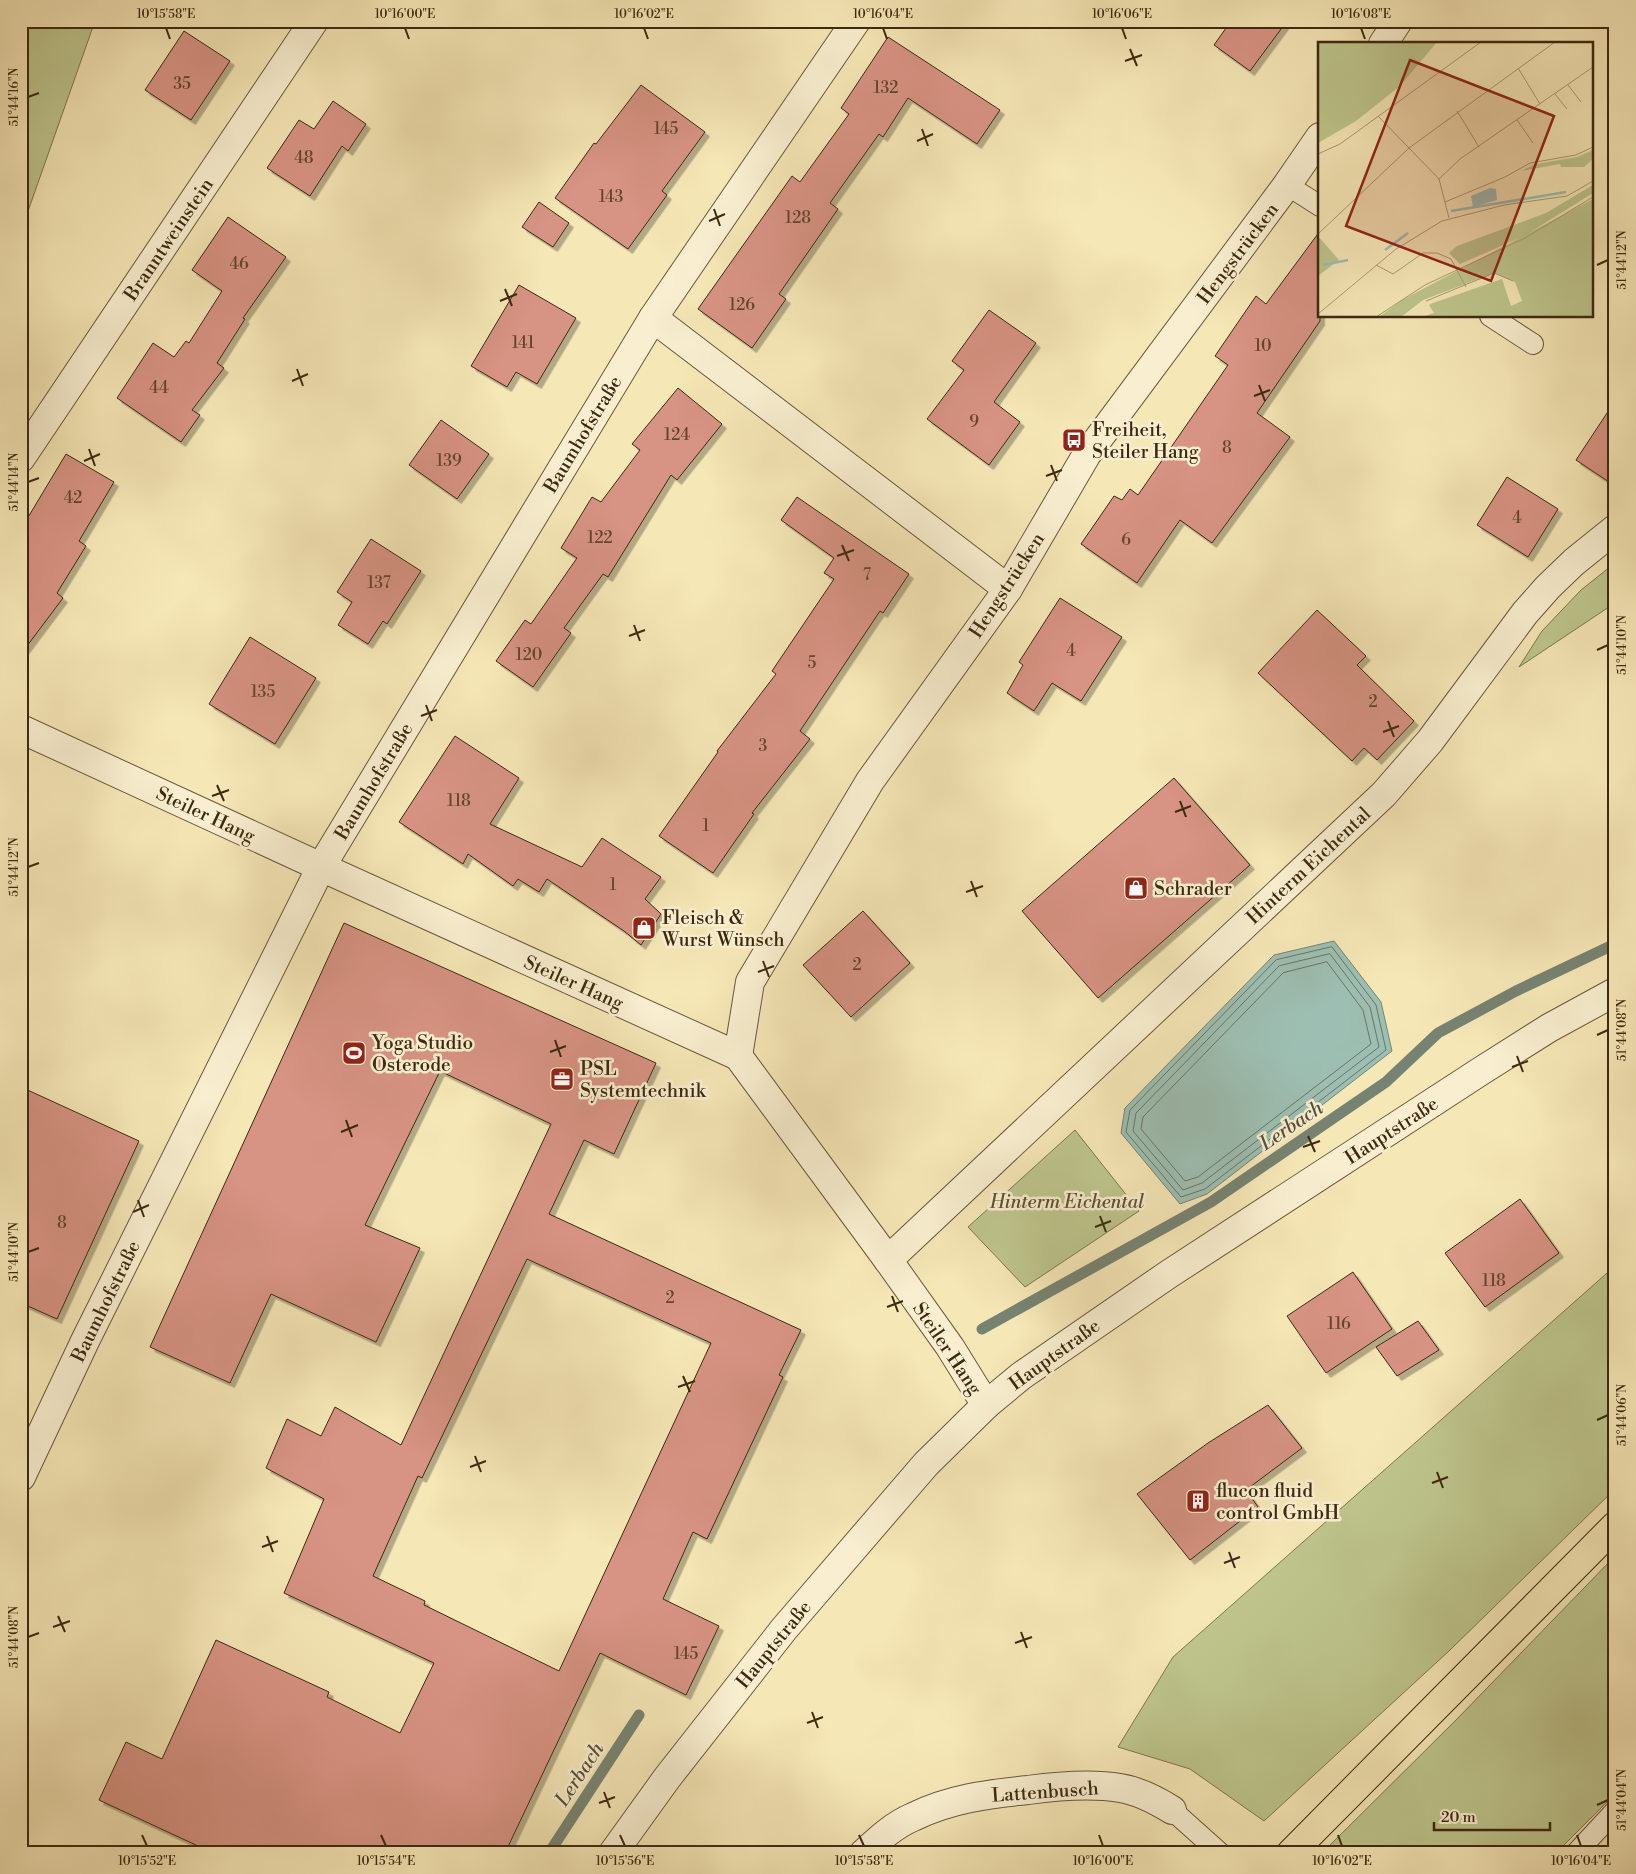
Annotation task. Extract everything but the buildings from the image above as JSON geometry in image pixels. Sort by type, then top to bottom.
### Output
[{"type":"main road","points":[[1291,1853],[1615,1526]]},
{"type":"street","name":"Branntweinstein","points":[[21,458],[314,21]]},
{"type":"street","name":"Baumhofstraße","points":[[21,1477],[85,1341],[321,867],[653,318],[856,21]]},
{"type":"street","points":[[1384,42],[1398,21]]},
{"type":"street","name":"Hengstrücken","points":[[738,1056],[750,982],[870,781],[1008,589],[1088,454],[1287,185],[1318,140]]},
{"type":"street","points":[[653,318],[1008,589]]},
{"type":"street","name":"Hinterm Eichental","points":[[888,1260],[1384,794],[1430,741],[1530,606],[1574,562],[1615,529]]},
{"type":"street","name":"Steiler Hang","points":[[21,729],[738,1056],[950,1347],[986,1405]]},
{"type":"street","name":"Hauptstraße","points":[[613,1853],[667,1778],[784,1629],[926,1464],[986,1405],[1021,1376],[1169,1274],[1496,1061],[1549,1028],[1615,992]]},
{"type":"street","name":"Lattenbusch","points":[[864,1853],[895,1827],[911,1818],[943,1804],[966,1798],[1000,1793],[1057,1786],[1119,1787],[1143,1794],[1172,1810]]},
{"type":"lane","points":[[1287,185],[1318,205]]},
{"type":"lane","points":[[1493,318],[1533,344]]},
{"type":"lane","name":"Lattenbusch","points":[[1172,1810],[1220,1853]]},
{"type":"lane","points":[[1576,1853],[1615,1811]]},
{"type":"green space","points":[[21,21],[95,21],[21,231]]},
{"type":"green space","points":[[1615,563],[1615,603],[1519,667],[1542,631],[1581,590]]},
{"type":"green space","name":"Hinterm Eichental","points":[[1075,1130],[1139,1211],[1025,1287],[968,1227]]},
{"type":"green space","points":[[1615,1266],[1615,1489],[1449,1651],[1264,1821],[1190,1769],[1118,1747],[1173,1657]]},
{"type":"green space","points":[[1615,1556],[1615,1794],[1556,1853],[1322,1853],[1457,1719]]},
{"type":"water","points":[[1334,941],[1381,1002],[1392,1051],[1207,1194],[1180,1204],[1121,1133],[1125,1108],[1274,955]]},
{"type":"waterway","name":"Lerbach","points":[[982,1329],[1211,1202],[1386,1082],[1438,1033],[1516,991],[1615,944]]},
{"type":"waterway","name":"Lerbach","points":[[549,1853],[639,1715]]},
{"type":"place","name":"Freiheit, Steiler Hang","points":[[1074,440]]},
{"type":"place","name":"Schrader","points":[[1136,888]]},
{"type":"place","name":"Fleisch & Wurst Wünsch","points":[[644,928]]},
{"type":"place","name":"Yoga Studio Osterode","points":[[354,1053]]},
{"type":"place","name":"PSL Systemtechnik","points":[[562,1079]]},
{"type":"place","name":"flucon fluid control GmbH","points":[[1198,1501]]}]
